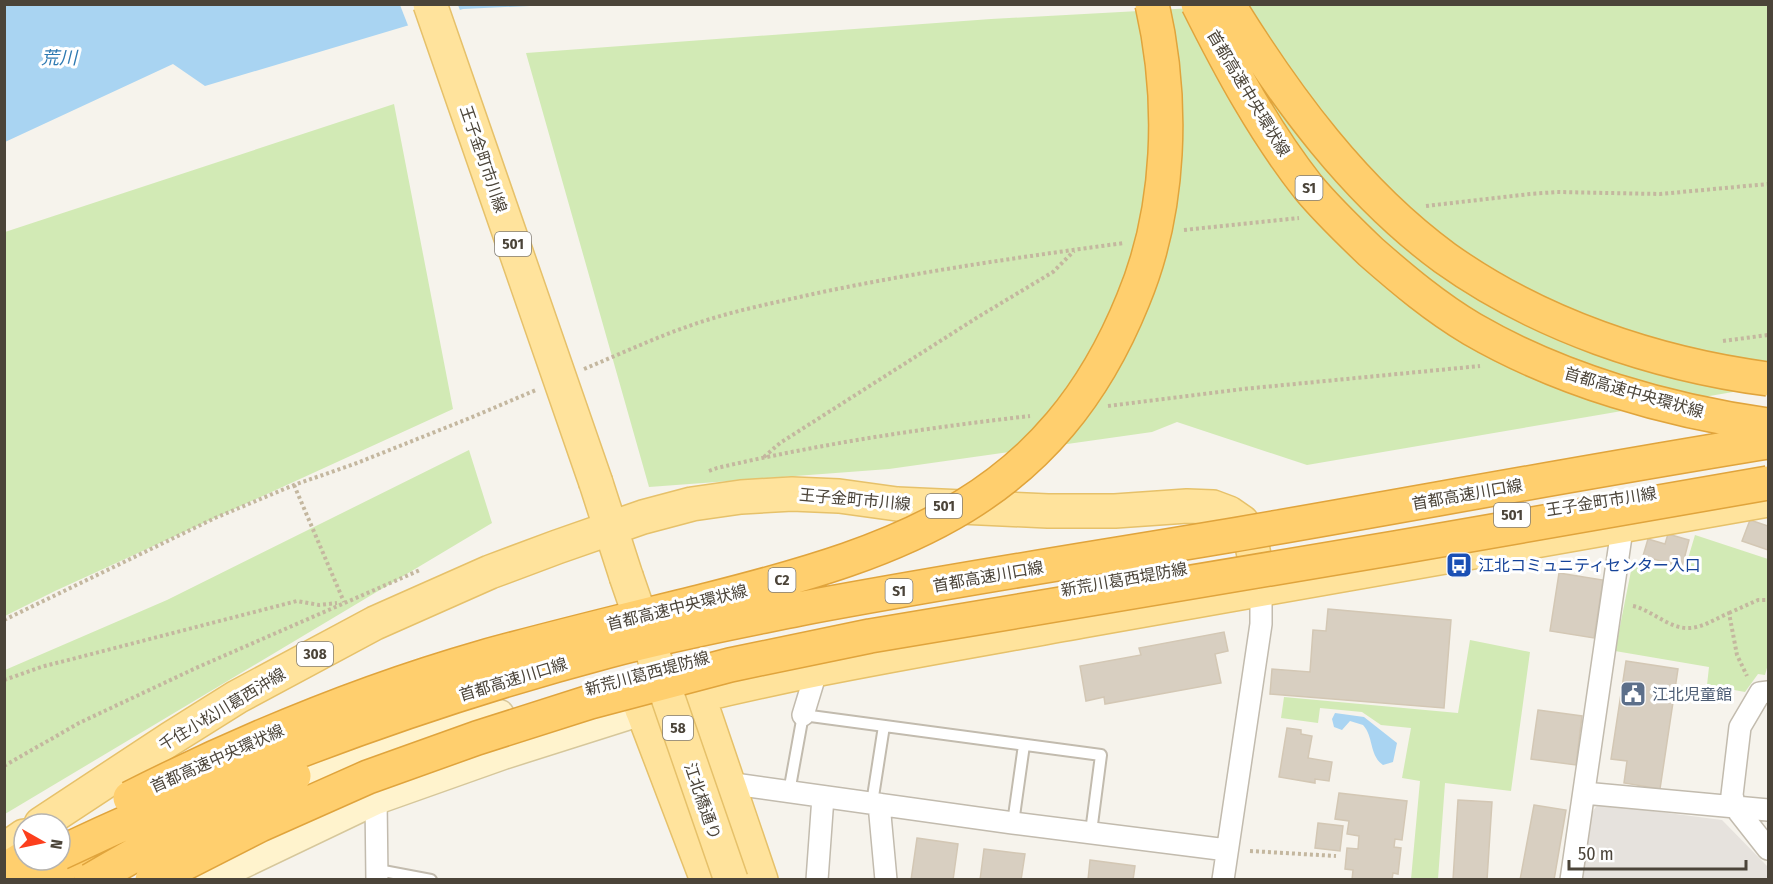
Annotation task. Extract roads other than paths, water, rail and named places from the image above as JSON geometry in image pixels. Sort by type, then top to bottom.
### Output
[{"type":"highway","name":"首都高速中央環状線","points":[[72,830],[120,803],[185,771],[251,740],[310,717],[479,659],[779,581],[846,561],[924,530],[974,501],[998,483],[1035,452],[1072,409],[1104,360],[1129,311],[1140,282],[1157,218],[1165,139],[1162,61],[1152,4]]},
{"type":"highway","name":"首都高速中央環状線","points":[[91,879],[243,798],[361,747],[440,717],[852,578],[930,543],[962,525],[1005,494],[1060,443],[1093,401],[1129,339],[1156,270],[1174,190],[1177,146],[1178,105],[1175,60],[1166,4]]},
{"type":"highway","name":"首都高速中央環状線","points":[[1198,4],[1227,61],[1263,123],[1309,188],[1358,239],[1419,293],[1496,342],[1569,375],[1649,400],[1768,425]]},
{"type":"highway","points":[[1228,4],[1260,55],[1322,137],[1386,207],[1444,257],[1492,288],[1615,344],[1662,359],[1768,379]]},
{"type":"highway","name":"首都高速川口線","points":[[72,848],[261,765],[486,686],[610,650],[727,623],[874,595],[1768,442]]},
{"type":"highway","points":[[152,879],[260,825],[368,777],[477,738],[590,702],[730,665],[870,636],[1768,483]]},
{"type":"highway","points":[[35,879],[132,829],[320,744]]},
{"type":"highway","points":[[7,879],[21,872]]},
{"type":"main road","name":"王子金町市川線","points":[[430,4],[596,483]]},
{"type":"main road","name":"王子金町市川線","points":[[642,710],[697,695],[817,669],[1261,589],[1610,513],[1768,473]]},
{"type":"main road","name":"江北橋通り","points":[[596,483],[626,576],[732,876]]},
{"type":"main road","name":"王子金町市川線","points":[[611,527],[692,504],[741,497],[792,494],[839,496],[909,504],[1048,511],[1213,507],[1229,513],[1242,522],[1250,536],[1261,589]]},
{"type":"main road","name":"王子金町市川線","points":[[1255,556],[1610,513],[1768,500]]},
{"type":"main road","name":"千住小松川葛西沖線","points":[[59,812],[170,738],[237,697],[375,623],[490,572],[611,527]]},
{"type":"main road","name":"新荒川葛西堤防線","points":[[65,879],[152,835],[427,736],[688,661],[774,641],[1255,556]]},
{"type":"main road","name":"58","points":[[688,661],[727,783],[732,876]]},
{"type":"main road","name":"58","points":[[631,677],[642,710],[732,876]]},
{"type":"main road","name":"新荒川葛西堤防線","points":[[207,879],[376,800],[503,754],[642,710]]},
{"type":"street","points":[[1571,879],[1621,536],[1610,513]]},
{"type":"street","points":[[1224,879],[1261,624],[1261,589]]},
{"type":"street","points":[[803,715],[817,669]]},
{"type":"street","points":[[1764,692],[1740,727],[1732,795],[1735,807],[1768,849]]},
{"type":"street","points":[[727,783],[1227,850]]},
{"type":"street","points":[[1584,793],[1768,810]]},
{"type":"street","points":[[817,879],[823,796]]},
{"type":"street","points":[[376,800],[378,875]]},
{"type":"street","points":[[876,804],[886,879]]},
{"type":"lane","points":[[789,792],[803,715],[1101,756],[1091,832]]},
{"type":"lane","points":[[876,804],[884,726]]},
{"type":"lane","points":[[1013,823],[1024,745]]},
{"type":"lane","points":[[378,875],[431,879]]},
{"type":"water","name":"荒川","points":[[4,5],[551,5],[463,9],[205,86],[173,64],[5,142]]},
{"type":"water","points":[[1335,713],[1364,717],[1397,743],[1393,762],[1383,765],[1379,761],[1363,725],[1350,721],[1342,730],[1334,727],[1332,719]]},
{"type":"place","name":"江北コミュニティセンター入口","points":[[1459,565]]},
{"type":"place","name":"江北児童館","points":[[1633,694]]}]
